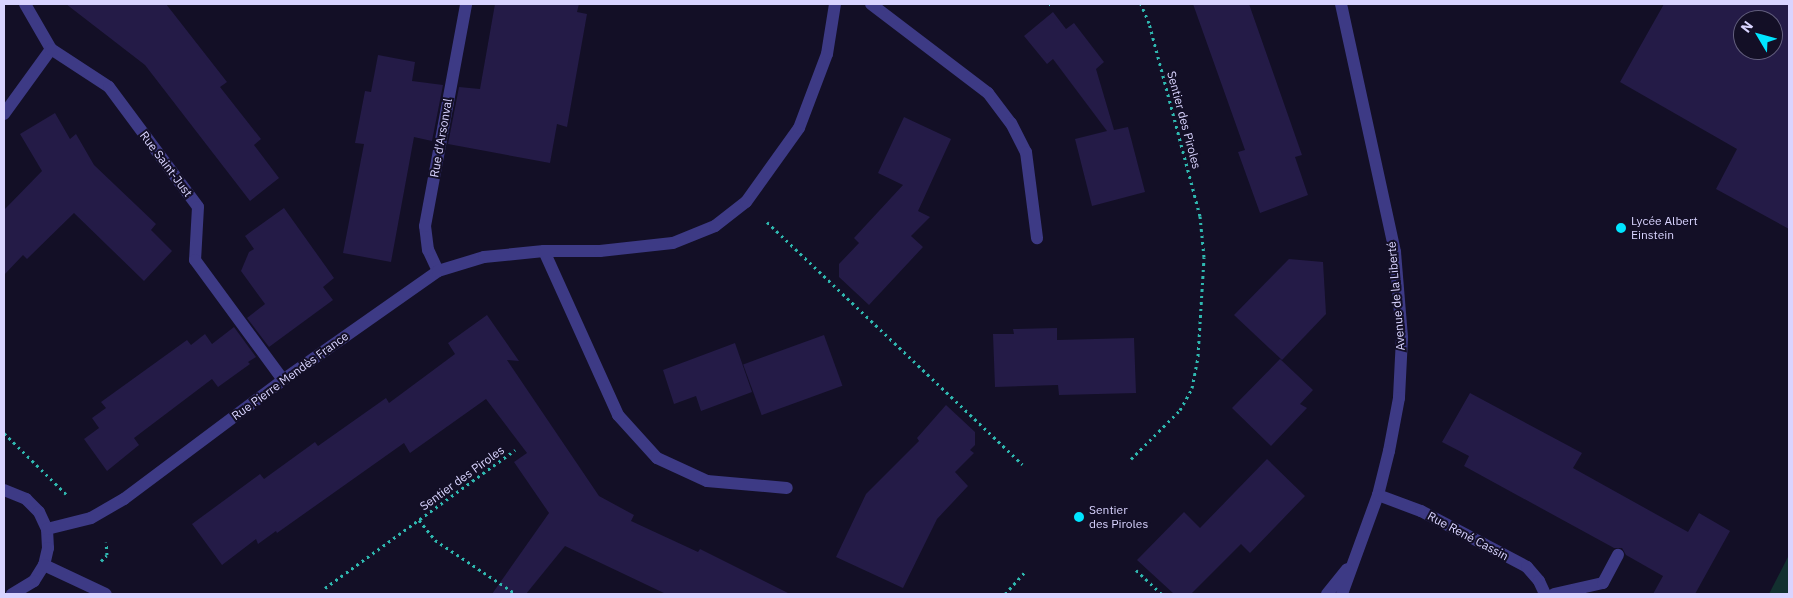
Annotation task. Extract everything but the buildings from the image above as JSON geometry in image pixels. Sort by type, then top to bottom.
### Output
[{"type":"street","name":"Rue Saint-Just","points":[[24,4],[51,49],[109,87],[198,207],[195,260],[283,380]]},
{"type":"street","name":"Rue d'Arsonval","points":[[438,271],[428,250],[425,226],[466,4]]},
{"type":"street","name":"Rue Pierre Mendès France","points":[[47,529],[91,518],[124,500],[283,380],[438,271],[484,257],[544,251],[600,252],[673,243],[715,226],[746,202],[799,128],[827,54],[835,4]]},
{"type":"street","points":[[871,4],[988,93],[1011,123],[1026,152],[1037,238]]},
{"type":"street","name":"Avenue de la Liberté","points":[[1341,4],[1395,252],[1402,338],[1399,398],[1378,495],[1357,558],[1342,594]]},
{"type":"street","points":[[4,114],[51,49]]},
{"type":"street","points":[[544,251],[618,415],[657,458],[707,481],[787,488]]},
{"type":"street","points":[[4,480],[7,491],[26,499],[39,512],[47,529],[48,548],[44,565],[34,581],[12,594]]},
{"type":"street","name":"Rue René Cassin","points":[[1378,495],[1421,511],[1527,568],[1539,581],[1545,594]]},
{"type":"street","points":[[1554,594],[1603,583],[1618,555]]},
{"type":"street","name":"Avenue de la Liberté","points":[[1327,594],[1357,558]]},
{"type":"street","points":[[44,565],[106,594]]},
{"type":"path","name":"Sentier des Piroles","points":[[1131,459],[1180,410],[1192,388],[1198,356],[1204,257],[1200,216],[1149,22],[1140,4]]},
{"type":"path","points":[[746,202],[1022,464]]},
{"type":"path","name":"Sentier des Piroles","points":[[325,588],[515,450]]},
{"type":"path","name":"Sentier des Piroles","points":[[419,520],[435,540],[516,594]]},
{"type":"path","points":[[1136,570],[1162,594]]},
{"type":"path","points":[[1004,594],[1025,572]]},
{"type":"green space","points":[[1789,555],[1789,594],[1769,594]]},
{"type":"place","name":"Lycée Albert Einstein","points":[[1621,228]]},
{"type":"place","name":"Sentier des Piroles","points":[[1079,517]]}]
